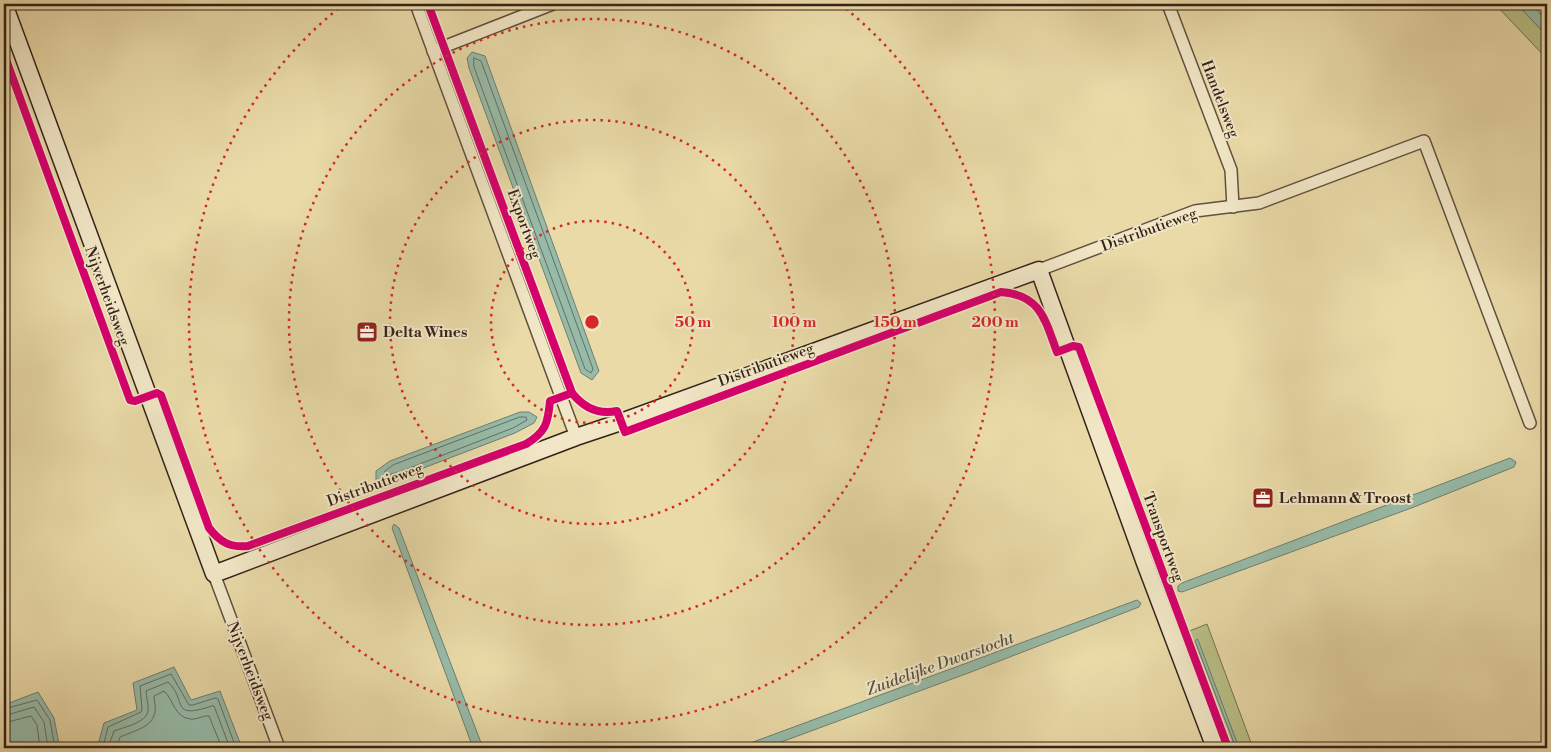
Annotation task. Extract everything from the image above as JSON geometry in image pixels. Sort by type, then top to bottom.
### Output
[{"type":"street","name":"Nijverheidsweg","points":[[4,4],[279,748]]},
{"type":"street","name":"Exportweg","points":[[416,4],[576,437]]},
{"type":"street","points":[[433,51],[553,4]]},
{"type":"street","name":"Handelsweg","points":[[1168,4],[1231,170],[1233,207]]},
{"type":"street","name":"Distributieweg","points":[[214,574],[576,437],[1039,270],[1195,211],[1259,203],[1424,141],[1530,423]]},
{"type":"street","name":"Transportweg","points":[[1039,270],[1145,563],[1215,748]]},
{"type":"green space","points":[[1495,4],[1517,4],[1547,36],[1547,59]]},
{"type":"green space","points":[[1531,4],[1547,4],[1547,21]]},
{"type":"green space","points":[[1207,624],[1253,748],[1239,748],[1197,639],[1195,641],[1236,748],[1230,748],[1187,632]]},
{"type":"water","points":[[1517,4],[1531,4],[1547,21],[1547,36]]},
{"type":"water","points":[[472,52],[485,56],[599,371],[592,380],[581,373],[469,68],[467,58]]},
{"type":"water","points":[[520,412],[529,412],[537,417],[534,423],[515,433],[400,477],[382,481],[378,489],[376,471],[390,461]]},
{"type":"water","points":[[1510,458],[1516,462],[1514,467],[1414,507],[1182,592],[1178,591],[1178,586],[1182,583]]},
{"type":"water","points":[[394,524],[399,528],[483,748],[473,748],[392,528]]},
{"type":"water","points":[[1137,600],[1141,603],[1139,607],[971,672],[765,748],[737,748]]},
{"type":"water","points":[[1197,639],[1239,748],[1236,748],[1195,641]]},
{"type":"water","points":[[174,667],[191,700],[220,691],[242,748],[88,748],[99,741],[104,723],[137,710],[133,683]]},
{"type":"water","points":[[38,692],[54,718],[59,744],[65,748],[4,748],[4,705]]},
{"type":"cycle path","points":[[428,4],[572,393],[581,403],[592,409],[604,412],[617,411],[625,432],[1001,292],[1025,298],[1033,304],[1045,320],[1057,352],[1073,346],[1079,347],[1228,748]]},
{"type":"cycle path","points":[[4,54],[130,400],[135,401],[157,393],[161,395],[209,528],[226,543],[236,546],[248,546],[526,444],[533,440],[545,426],[550,401],[572,393]]},
{"type":"place","name":"Delta Wines","points":[[367,332]]},
{"type":"place","name":"Lehmann & Troost","points":[[1263,498]]},
{"type":"water label","name":"Zuidelijke Dwarstocht","points":[[940,664]]}]
